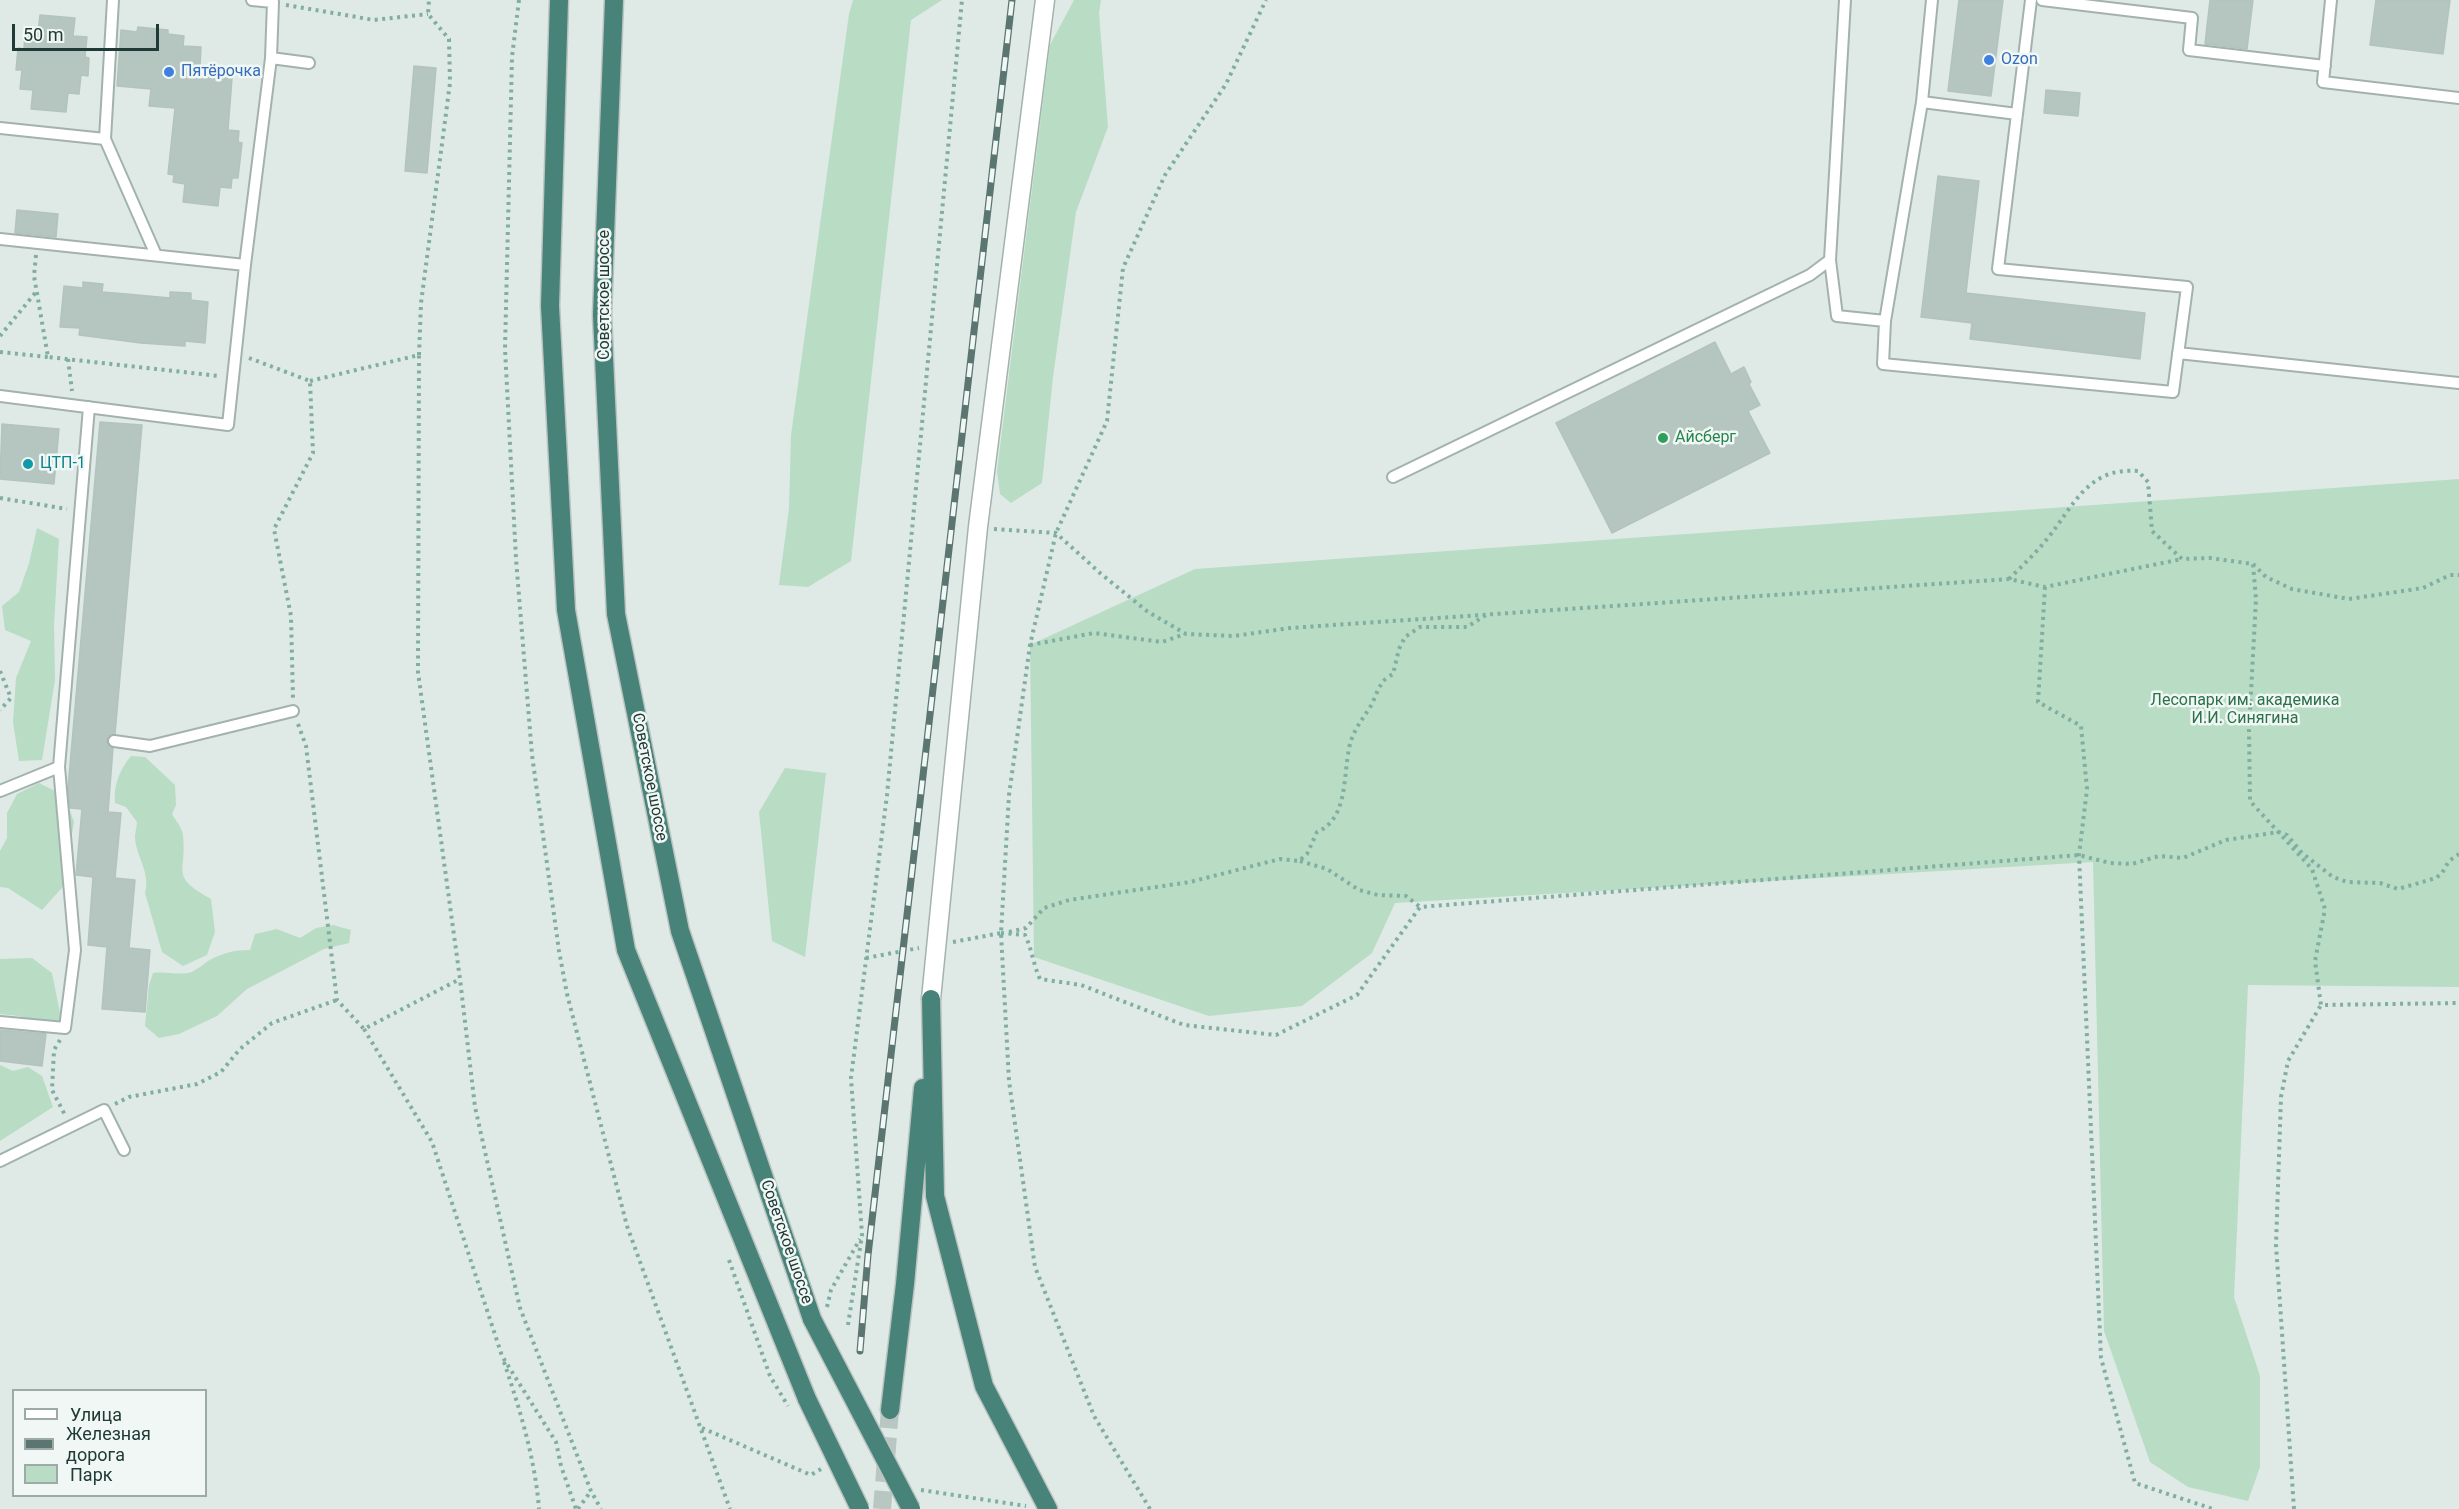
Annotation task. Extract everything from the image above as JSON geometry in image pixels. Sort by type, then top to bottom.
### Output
[{"type":"highway","points":[[559,0],[550,306],[566,610],[626,950],[807,1400],[860,1509]]},
{"type":"highway","name":"Советское шоссе","points":[[614,0],[602,315],[616,614],[680,931],[812,1319],[911,1509]]},
{"type":"highway","points":[[890,1410],[905,1284],[931,999]]},
{"type":"highway","points":[[931,999],[935,1196],[984,1386],[1048,1509]]},
{"type":"street","points":[[931,999],[978,527],[1045,0]]},
{"type":"lane","points":[[113,0],[105,139],[156,255]]},
{"type":"lane","points":[[0,396],[228,425],[271,58],[273,2],[252,0]]},
{"type":"lane","points":[[1845,0],[1830,260],[1837,316],[1885,321]]},
{"type":"lane","points":[[1932,0],[1922,102],[1885,321],[1883,364],[2173,392],[2187,287],[1998,269],[2031,0]]},
{"type":"lane","points":[[2042,0],[2192,18],[2189,50],[2325,66]]},
{"type":"lane","points":[[2331,0],[2323,82],[2459,98]]},
{"type":"lane","points":[[271,58],[309,63]]},
{"type":"lane","points":[[1922,102],[2017,114]]},
{"type":"lane","points":[[0,128],[105,139]]},
{"type":"lane","points":[[0,239],[245,266]]},
{"type":"lane","points":[[1393,477],[1810,275],[1830,260]]},
{"type":"lane","points":[[2178,353],[2459,383]]},
{"type":"lane","points":[[0,1022],[65,1028],[75,950],[59,767],[67,737],[80,511],[89,407]]},
{"type":"lane","points":[[114,741],[150,746],[293,711]]},
{"type":"lane","points":[[0,791],[59,767]]},
{"type":"lane","points":[[0,1161],[104,1110],[124,1150]]},
{"type":"path","points":[[429,0],[428,14],[449,39],[450,83],[421,303],[418,672],[475,1107],[520,1308],[591,1491],[601,1509]]},
{"type":"path","points":[[519,0],[512,57],[505,349],[516,559],[532,755],[567,994],[627,1226],[702,1428],[729,1509]]},
{"type":"path","points":[[848,1325],[862,1235],[851,1078],[887,795],[962,0]]},
{"type":"path","points":[[1150,1509],[1094,1416],[1035,1267],[1009,1081],[1001,933],[1009,795],[1030,645],[1056,533],[1107,421],[1123,268],[1165,175],[1226,84],[1266,0]]},
{"type":"path","points":[[273,2],[374,20],[428,14]]},
{"type":"path","points":[[37,243],[34,276],[48,357]]},
{"type":"path","points":[[0,336],[37,292]]},
{"type":"path","points":[[0,352],[234,378]]},
{"type":"path","points":[[237,354],[310,381],[419,355]]},
{"type":"path","points":[[69,359],[74,405]]},
{"type":"path","points":[[310,381],[313,453],[274,529],[291,616],[293,711],[306,746],[337,1000],[364,1029],[432,1142],[522,1415],[538,1486],[539,1509]]},
{"type":"path","points":[[2009,579],[2049,537],[2078,495],[2099,478],[2124,470],[2138,471],[2148,482],[2151,531],[2182,560]]},
{"type":"path","points":[[0,498],[80,511]]},
{"type":"path","points":[[978,527],[1056,533],[1148,612],[1186,634]]},
{"type":"path","points":[[1030,645],[1094,633],[1162,642],[1186,634],[1234,636],[1290,628],[2009,579],[2044,587],[2182,560],[2210,558],[2253,564],[2266,578],[2292,589],[2349,599],[2423,588],[2450,575],[2459,575]]},
{"type":"path","points":[[2253,564],[2256,599],[2249,730],[2250,801],[2312,868],[2325,909],[2315,961],[2321,1005],[2289,1061],[2281,1097],[2276,1245],[2294,1509]]},
{"type":"path","points":[[2044,587],[2038,702],[2081,726],[2087,789],[2079,855],[2101,1358],[2135,1483],[2213,1509]]},
{"type":"path","points":[[1299,861],[1307,854],[1317,832],[1327,828],[1335,816],[1345,786],[1349,748],[1355,729],[1368,710],[1382,682],[1393,674],[1399,649],[1405,637],[1420,627],[1467,627],[1486,615]]},
{"type":"path","points":[[0,671],[11,698],[0,710]]},
{"type":"path","points":[[1001,933],[1026,928],[1044,908],[1069,900],[1190,882],[1280,859],[1327,868],[1359,891],[1378,895],[1406,896],[1420,907],[2079,855],[2110,863],[2132,864],[2159,856],[2183,858],[2226,840],[2279,832],[2287,835],[2302,854],[2333,877],[2347,882],[2380,883],[2398,889],[2436,878],[2442,873],[2448,861],[2459,854]]},
{"type":"path","points":[[1001,933],[1025,935],[1040,979],[1081,985],[1184,1024],[1276,1035],[1357,995],[1420,907]]},
{"type":"path","points":[[364,1029],[460,979]]},
{"type":"path","points":[[104,1110],[129,1097],[197,1084],[221,1072],[240,1049],[272,1023],[337,1000]]},
{"type":"path","points":[[2321,1005],[2459,1003]]},
{"type":"path","points":[[65,1028],[54,1050],[52,1090],[70,1126]]},
{"type":"path","points":[[831,1290],[862,1235]]},
{"type":"path","points":[[726,1252],[770,1376],[793,1415]]},
{"type":"path","points":[[502,1356],[556,1442],[561,1466],[577,1509]]},
{"type":"path","points":[[702,1428],[811,1476],[821,1469]]},
{"type":"path","points":[[577,1509],[591,1491]]},
{"type":"path","points":[[932,1492],[1048,1509]]},
{"type":"green space","points":[[853,0],[942,0],[911,20],[851,561],[808,587],[779,585],[789,508],[791,435],[849,14]]},
{"type":"green space","points":[[1074,0],[1101,0],[1099,13],[1108,127],[1076,212],[1053,377],[1042,483],[1011,503],[1000,494],[997,471],[1050,45]]},
{"type":"green space","name":"Лесопарк им. академика И.И. Синягина","points":[[2459,479],[2459,987],[2248,985],[2234,1297],[2260,1376],[2260,1467],[2248,1501],[2188,1487],[2150,1462],[2104,1331],[2093,862],[1395,903],[1372,953],[1302,1006],[1209,1016],[1034,957],[1030,645],[1195,569]]},
{"type":"green space","points":[[37,528],[59,539],[54,625],[55,680],[42,760],[19,761],[13,722],[16,678],[31,641],[5,630],[2,606],[19,592]]},
{"type":"green space","points":[[131,756],[145,757],[175,785],[176,805],[172,814],[183,833],[183,873],[189,884],[211,899],[215,932],[207,955],[183,966],[162,952],[145,893],[145,872],[135,837],[137,822],[126,807],[115,803],[118,778]]},
{"type":"green space","points":[[785,768],[826,773],[805,957],[772,941],[759,812]]},
{"type":"green space","points":[[39,783],[59,793],[68,805],[74,822],[68,855],[75,873],[42,910],[8,888],[0,887],[0,851],[7,838],[7,813],[17,794]]},
{"type":"green space","points":[[333,925],[351,930],[349,943],[324,949],[247,989],[217,1016],[179,1034],[159,1038],[145,1026],[149,985],[153,973],[192,972],[218,956],[234,951],[250,950],[255,934],[277,929],[300,938],[316,928]]},
{"type":"green space","points":[[32,958],[52,973],[62,1023],[53,1028],[19,1016],[0,1014],[0,959]]},
{"type":"green space","points":[[0,1065],[13,1071],[28,1067],[42,1076],[53,1107],[0,1141]]},
{"type":"building","points":[[1959,0],[2003,0],[1991,96],[1948,91]]},
{"type":"building","points":[[2210,0],[2253,0],[2247,49],[2205,44]]},
{"type":"building","points":[[2376,0],[2450,0],[2443,54],[2370,45]]},
{"type":"building","points":[[40,15],[75,18],[73,36],[87,37],[85,57],[89,58],[88,76],[81,75],[79,94],[68,93],[66,112],[31,109],[33,90],[20,89],[22,70],[16,70],[18,48],[24,49],[25,32],[38,33]]},
{"type":"building","points":[[138,27],[168,30],[168,34],[184,36],[183,46],[201,47],[200,66],[221,68],[220,77],[232,78],[228,130],[239,131],[238,142],[242,143],[238,178],[232,178],[231,188],[220,187],[218,206],[183,202],[185,184],[173,182],[174,175],[168,174],[175,108],[149,106],[151,89],[117,86],[121,30],[137,32]]},
{"type":"building","points":[[414,66],[436,68],[427,173],[405,171]]},
{"type":"building","points":[[2046,90],[2080,93],[2078,116],[2044,113]]},
{"type":"building","points":[[1938,176],[1979,181],[1966,293],[2145,313],[2140,359],[1970,339],[1972,323],[1921,317]]},
{"type":"building","points":[[17,210],[58,214],[56,237],[15,233]]},
{"type":"building","points":[[83,282],[103,284],[102,292],[170,298],[170,292],[191,293],[191,300],[208,302],[205,343],[185,341],[185,346],[141,343],[79,335],[80,328],[60,327],[64,286],[83,288]]},
{"type":"building","name":"Айсберг","points":[[1715,342],[1731,374],[1744,367],[1751,382],[1749,384],[1760,405],[1748,411],[1770,453],[1612,533],[1556,423]]},
{"type":"building","points":[[100,422],[142,425],[115,734],[108,736],[107,741],[109,747],[113,748],[108,812],[121,813],[115,878],[135,880],[129,948],[150,950],[145,1012],[102,1009],[107,947],[88,945],[93,877],[76,875],[82,809],[70,808],[68,788]]},
{"type":"building","name":"ЦТП-1","points":[[2,424],[59,429],[54,484],[0,479]]},
{"type":"building","points":[[0,1030],[46,1034],[42,1066],[0,1061]]},
{"type":"tunnel","points":[[882,1509],[890,1410]]},
{"type":"railway","points":[[860,1351],[868,1255],[1012,0]]},
{"type":"place","name":"Ozon","points":[[1989,60]]},
{"type":"place","name":"Пятёрочка","points":[[169,72]]},
{"type":"place","name":"Айсберг","points":[[1663,438]]},
{"type":"place","name":"ЦТП-1","points":[[28,464]]}]
